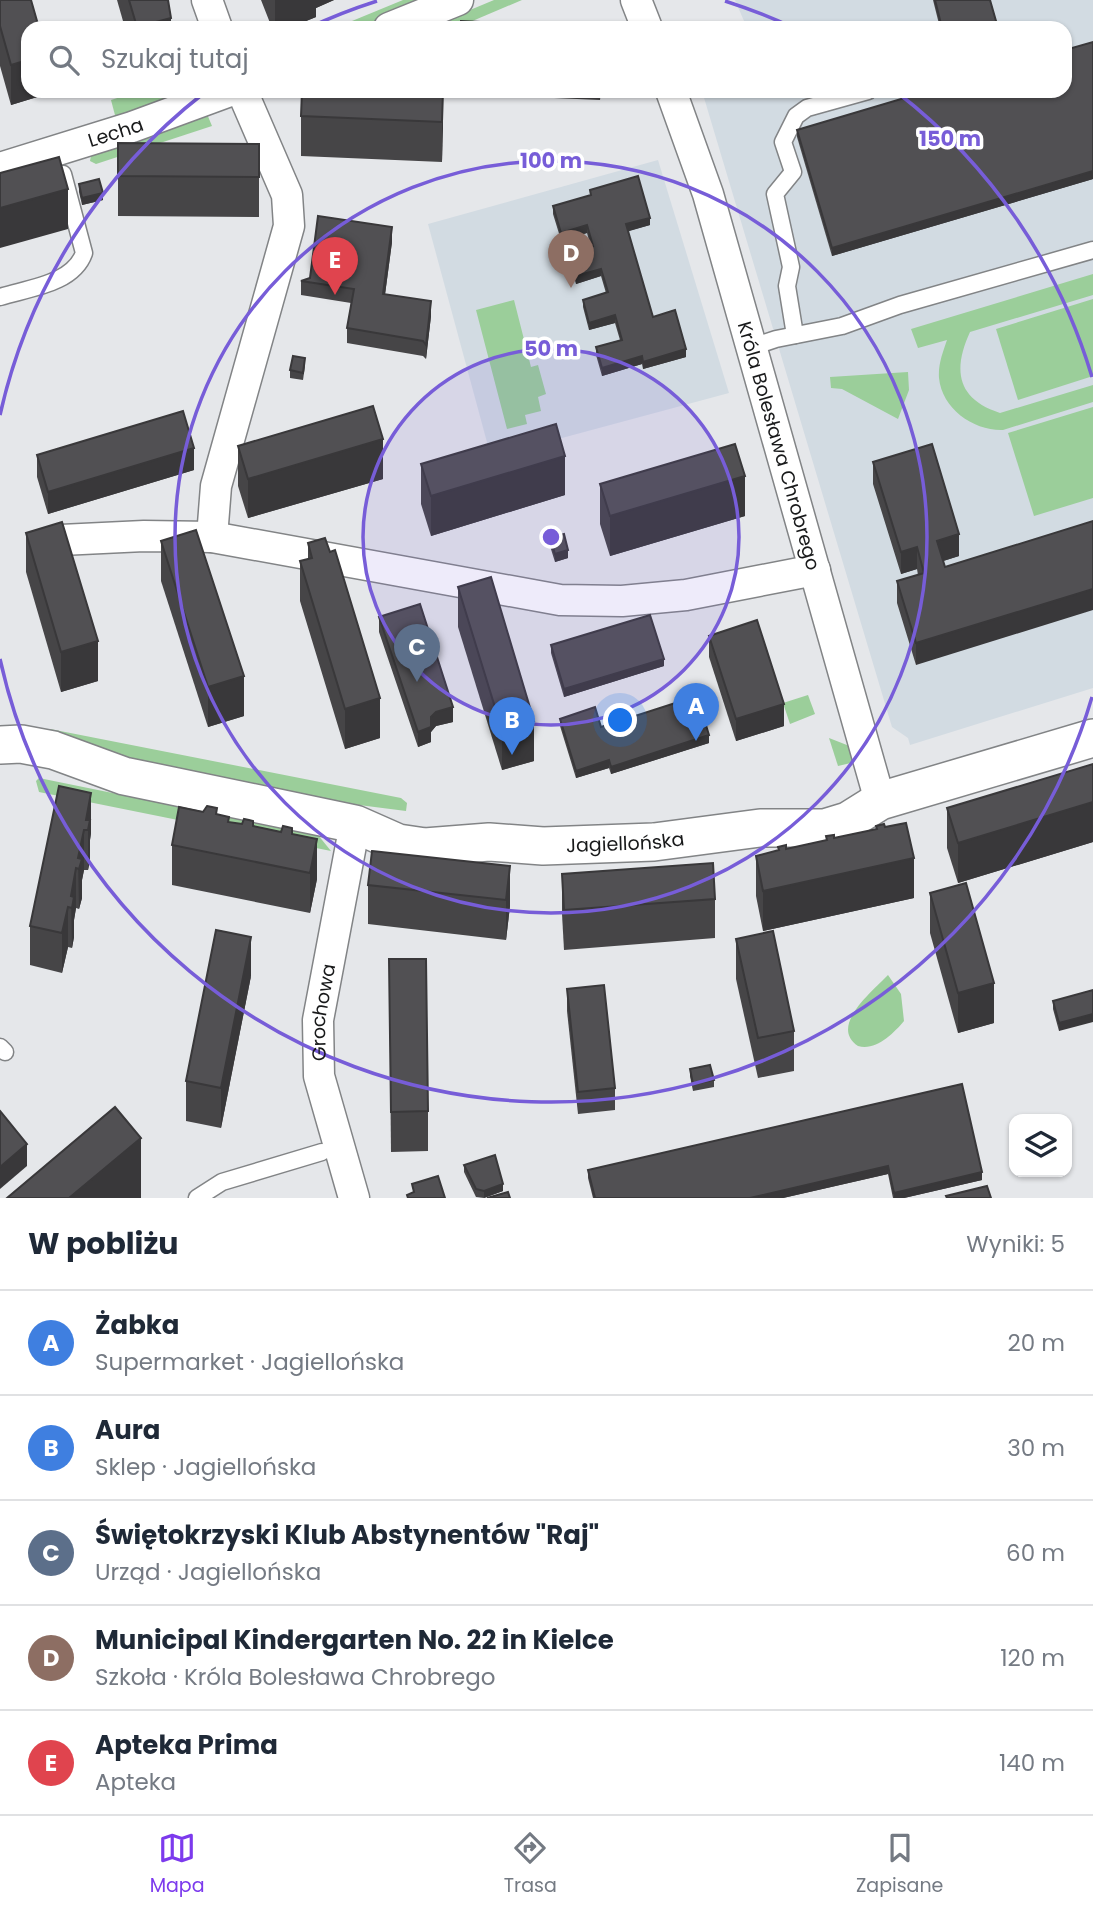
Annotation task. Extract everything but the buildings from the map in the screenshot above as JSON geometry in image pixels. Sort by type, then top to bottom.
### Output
[{"type":"street","points":[[207,0],[214,21]]},
{"type":"street","points":[[406,21],[458,0]]},
{"type":"street","points":[[636,0],[644,21]]},
{"type":"street","name":"Lecha","points":[[0,168],[210,98]]},
{"type":"street","points":[[212,537],[218,477],[289,226],[287,195],[245,98]]},
{"type":"street","name":"Króla Bolesława Chrobrego","points":[[674,98],[708,194],[880,801]]},
{"type":"street","points":[[61,540],[144,536],[212,537],[560,600],[622,601],[686,595],[815,570]]},
{"type":"street","name":"Jagiellońska","points":[[0,745],[26,745],[53,750],[124,776],[355,824],[407,845],[489,842],[543,846],[654,842],[760,828],[818,829],[836,826],[880,801],[1093,738]]},
{"type":"street","name":"Jagiellońska","points":[[0,762],[46,772],[124,776]]},
{"type":"street","name":"Grochowa","points":[[354,1198],[319,1076],[318,1020],[355,824]]},
{"type":"lane","points":[[795,335],[788,286],[791,267],[775,194],[793,172],[783,142],[796,116],[807,108],[843,98]]},
{"type":"lane","points":[[0,297],[71,274],[80,265],[84,253],[54,152]]},
{"type":"lane","points":[[752,348],[795,335],[842,326],[900,304],[1093,250]]},
{"type":"lane","points":[[197,1198],[222,1182],[322,1152]]},
{"type":"shaded area","points":[[735,0],[1093,0],[1093,688],[910,745],[908,738],[892,727],[704,98],[1072,98],[1072,21],[744,21]]},
{"type":"shaded area","points":[[658,160],[729,393],[491,457],[428,224]]},
{"type":"green space","points":[[403,0],[433,0],[383,21],[352,21]]},
{"type":"green space","points":[[494,0],[522,0],[472,21],[444,21]]},
{"type":"green space","points":[[117,98],[175,98],[116,119],[111,100]]},
{"type":"green space","points":[[207,114],[212,126],[96,164],[90,161],[92,151]]},
{"type":"green space","points":[[1093,274],[1093,295],[970,332],[960,370],[962,381],[974,400],[1000,413],[1093,385],[1093,402],[1003,430],[981,427],[961,416],[941,389],[940,363],[947,340],[918,348],[911,329]]},
{"type":"green space","points":[[1093,299],[1093,376],[1018,400],[996,329]]},
{"type":"green space","points":[[514,300],[531,367],[538,365],[546,394],[538,397],[541,411],[525,415],[527,424],[507,429],[476,310]]},
{"type":"green space","points":[[908,372],[909,390],[898,419],[842,389],[831,388],[830,377]]},
{"type":"green space","points":[[1093,407],[1093,498],[1034,516],[1008,433]]},
{"type":"green space","points":[[808,695],[815,714],[790,724],[783,703]]},
{"type":"green space","points":[[50,729],[401,798],[407,803],[406,811],[359,805],[44,741],[46,732]]},
{"type":"green space","points":[[829,738],[852,747],[855,762],[838,766]]},
{"type":"green space","points":[[39,778],[318,835],[331,851],[39,792],[36,781]]},
{"type":"green space","points":[[888,975],[901,994],[904,1021],[878,1044],[858,1046],[850,1038],[848,1029],[851,1019],[864,999]]},
{"type":"place","name":"Municipal Kindergarten No. 22 in Kielce","points":[[571,288]]},
{"type":"place","name":"Apteka Prima","points":[[335,295]]},
{"type":"place","name":"Świętokrzyski Klub Abstynentów \"Raj\"","points":[[417,682]]},
{"type":"place","name":"Żabka","points":[[696,741]]},
{"type":"place","name":"Aura","points":[[512,755]]}]
